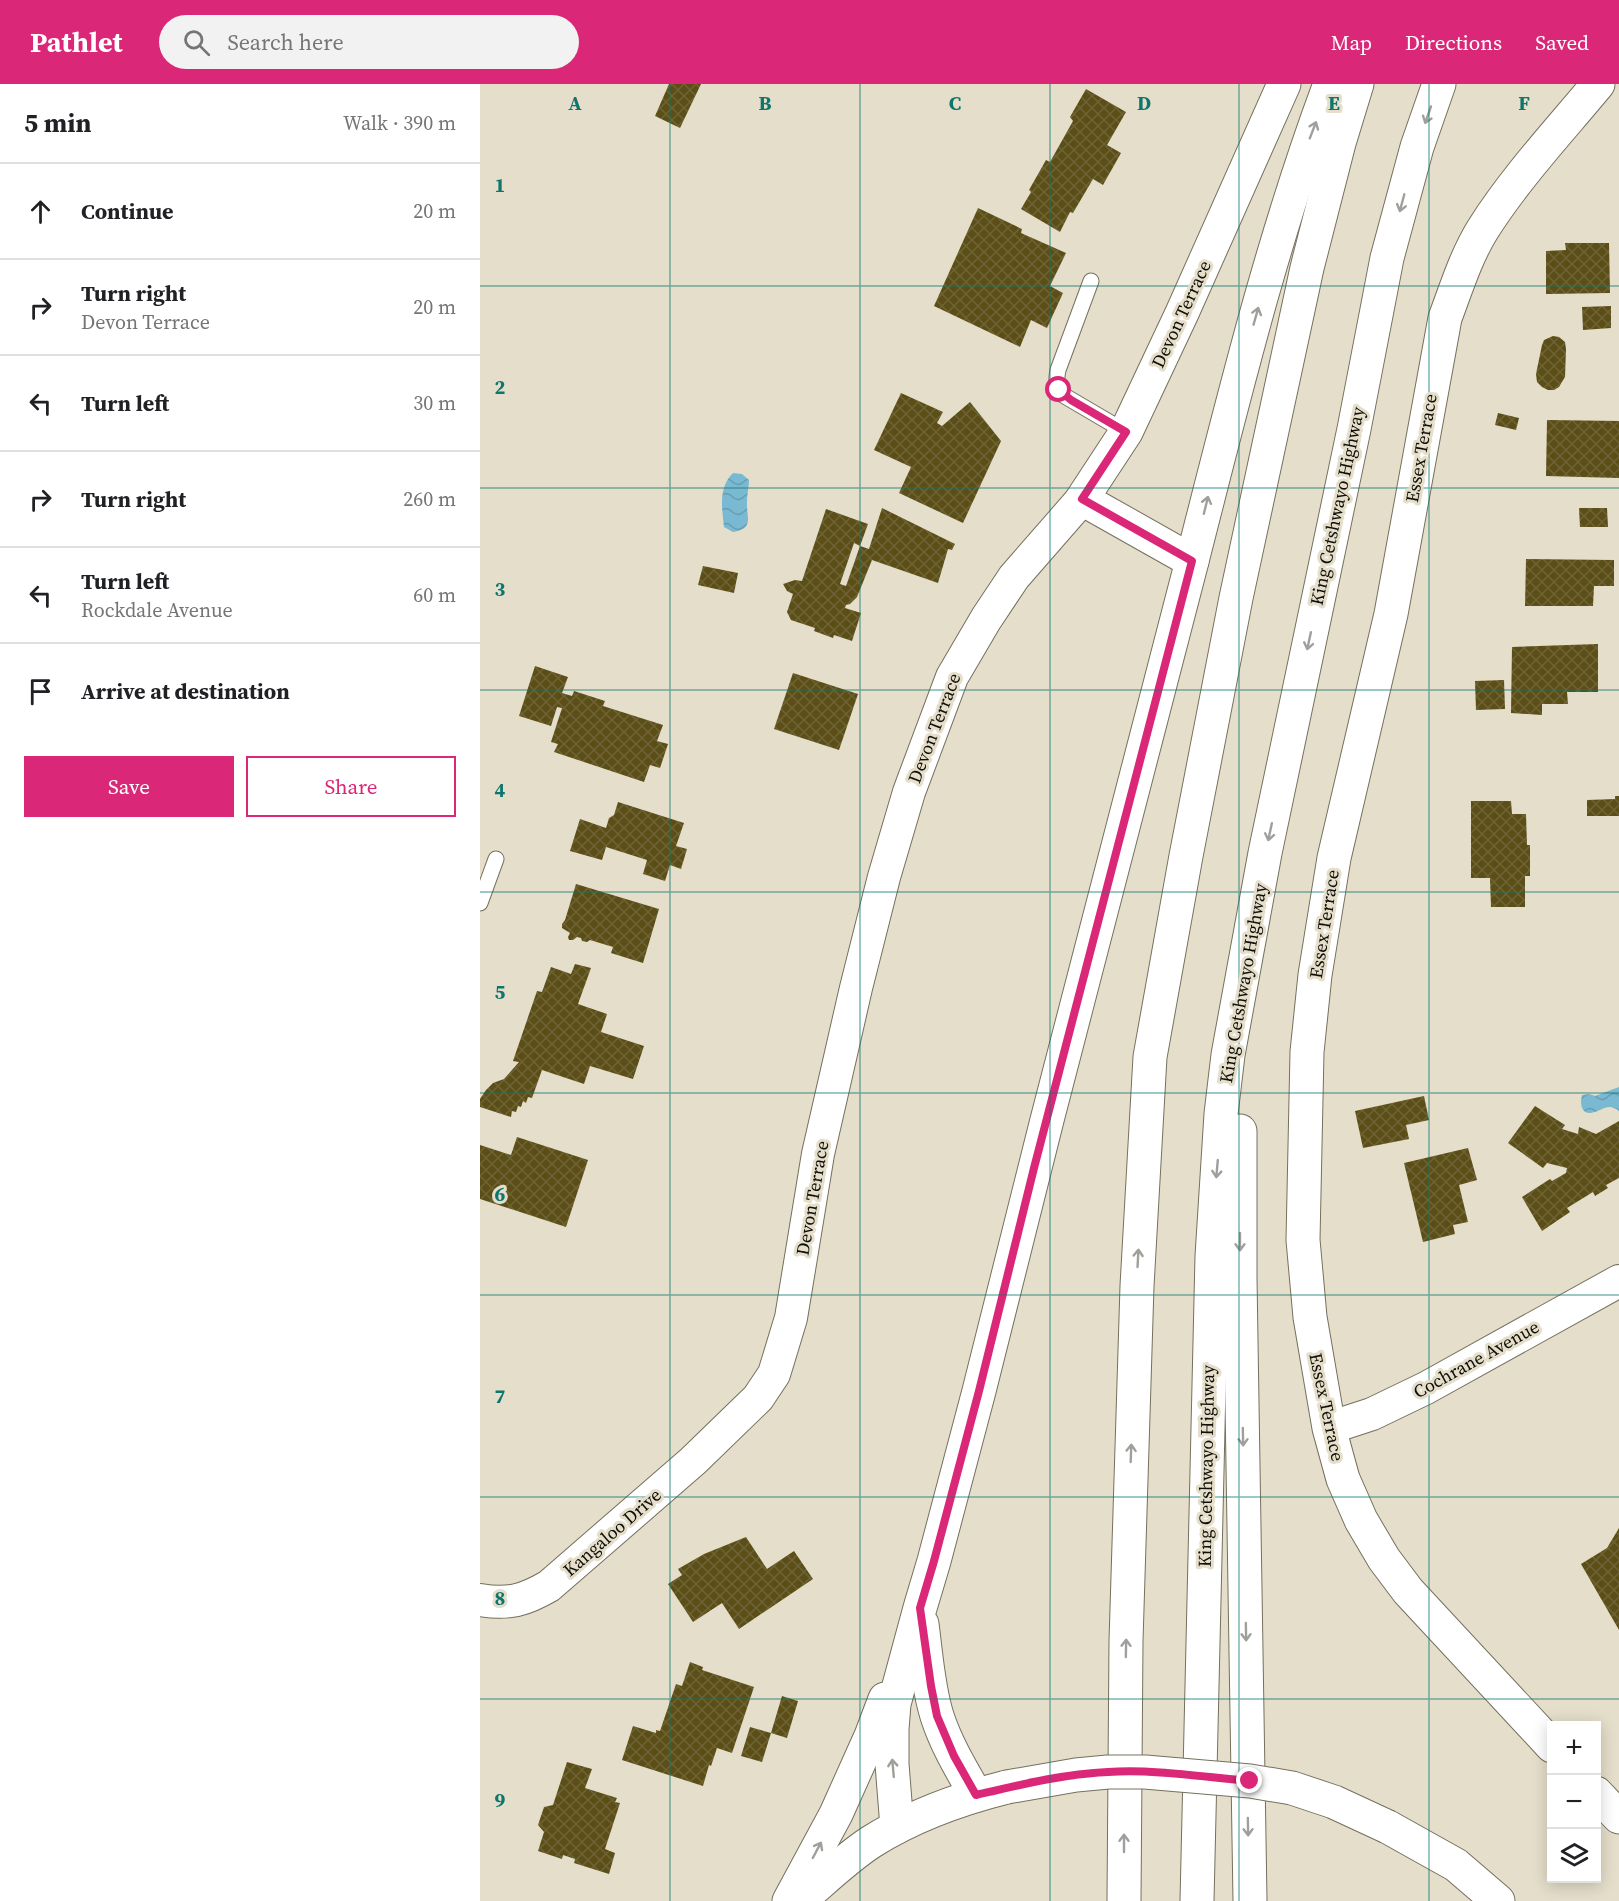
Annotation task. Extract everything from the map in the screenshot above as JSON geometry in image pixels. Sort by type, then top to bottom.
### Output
[{"type":"main road","name":"Devon Terrace","points":[[1082,499],[1126,432],[1182,314],[1284,84]]},
{"type":"main road","points":[[897,1827],[892,1764],[894,1704],[976,1402],[1044,1129],[1245,356],[1304,154],[1330,84]]},
{"type":"main road","points":[[1124,1901],[1125,1641],[1137,1286],[1150,1057],[1238,586],[1307,268],[1339,143],[1358,84]]},
{"type":"main road","name":"King Cetshwayo Highway","points":[[1197,1901],[1214,1209],[1228,1055],[1268,842],[1354,429],[1387,258],[1417,147],[1439,84]]},
{"type":"main road","name":"Essex Terrace","points":[[1547,1742],[1408,1591],[1384,1559],[1360,1520],[1342,1479],[1329,1428],[1310,1317],[1303,1240],[1307,1052],[1315,975],[1334,858],[1391,614],[1445,318],[1461,274],[1482,230],[1510,191],[1598,84]]},
{"type":"main road","points":[[1082,499],[1192,561]]},
{"type":"main road","points":[[1240,994],[1240,1278],[1250,1901]]},
{"type":"main road","points":[[920,1608],[937,1716],[954,1756],[992,1791]]},
{"type":"main road","points":[[789,1901],[836,1814],[871,1736],[920,1608]]},
{"type":"main road","points":[[800,1901],[844,1862],[870,1843],[933,1810],[992,1791],[1076,1775],[1145,1772],[1250,1781],[1292,1788],[1334,1802],[1388,1827],[1456,1865],[1498,1901]]},
{"type":"main road","points":[[1601,1798],[1619,1817]]},
{"type":"street","name":"Devon Terrace","points":[[728,1428],[758,1398],[774,1374],[782,1352],[791,1318],[818,1154],[881,888],[909,792],[948,687],[986,619],[1014,577],[1082,499]]},
{"type":"street","name":"Cochrane Avenue","points":[[1329,1428],[1372,1414],[1426,1388],[1619,1281]]},
{"type":"street","name":"Kangaloo Drive","points":[[480,1600],[504,1602],[529,1598],[549,1587],[728,1428]]},
{"type":"lane","points":[[1091,281],[1058,370],[1057,384],[1064,395],[1126,432]]},
{"type":"lane","points":[[480,903],[496,859]]},
{"type":"water","points":[[733,473],[742,474],[749,480],[747,525],[733,532],[724,527],[722,506],[725,485]]},
{"type":"water","points":[[1619,1087],[1619,1111],[1611,1107],[1591,1113],[1583,1110],[1582,1095],[1595,1096]]},
{"type":"building","points":[[669,84],[701,84],[680,128],[655,116]]},
{"type":"building","points":[[1086,89],[1126,112],[1107,145],[1121,153],[1103,185],[1093,179],[1073,213],[1070,212],[1060,232],[1021,209],[1046,160],[1050,162],[1073,121],[1070,117]]},
{"type":"building","points":[[978,208],[1022,229],[1021,233],[1066,253],[1050,286],[1063,293],[1047,328],[1031,320],[1020,347],[934,306]]},
{"type":"building","points":[[1565,243],[1609,243],[1610,293],[1546,294],[1546,251],[1566,250]]},
{"type":"building","points":[[1611,306],[1611,328],[1583,330],[1582,307]]},
{"type":"building","points":[[1553,336],[1565,342],[1565,377],[1559,387],[1548,390],[1537,382],[1536,374],[1544,340]]},
{"type":"building","points":[[901,393],[943,412],[937,423],[942,426],[970,402],[1001,441],[963,523],[899,493],[911,467],[874,450]]},
{"type":"building","points":[[1498,413],[1519,418],[1516,430],[1495,425]]},
{"type":"building","points":[[1547,420],[1619,421],[1619,478],[1546,476]]},
{"type":"building","points":[[882,508],[955,544],[952,550],[948,549],[938,583],[872,560],[857,597],[845,608],[861,613],[852,641],[834,635],[833,638],[814,631],[815,628],[791,620],[787,612],[793,594],[787,591],[783,584],[795,580],[802,581],[826,509],[868,524],[860,546],[869,549]],"holes":[[[854,543],[860,546],[846,586],[840,584]]]},
{"type":"building","points":[[1579,508],[1607,508],[1608,527],[1580,527]]},
{"type":"building","points":[[1526,559],[1614,560],[1614,586],[1594,586],[1593,606],[1525,606]]},
{"type":"building","points":[[703,566],[738,573],[734,593],[698,585]]},
{"type":"building","points":[[1598,644],[1598,692],[1567,692],[1568,704],[1542,704],[1542,715],[1511,713],[1512,647]]},
{"type":"building","points":[[535,666],[568,677],[562,693],[572,696],[574,691],[605,701],[603,706],[663,725],[657,741],[668,744],[660,768],[650,765],[644,782],[554,752],[558,744],[551,742],[562,708],[557,707],[551,726],[519,716]]},
{"type":"building","points":[[793,673],[858,694],[839,750],[774,729]]},
{"type":"building","points":[[1504,680],[1505,709],[1476,710],[1475,681]]},
{"type":"building","points":[[1615,796],[1619,796],[1619,816],[1587,816],[1587,800],[1615,799]]},
{"type":"building","points":[[1471,801],[1511,801],[1512,814],[1526,814],[1527,845],[1530,845],[1530,876],[1525,876],[1525,907],[1491,907],[1490,878],[1471,878]]},
{"type":"building","points":[[618,802],[684,823],[676,846],[687,849],[681,869],[670,865],[665,881],[643,874],[647,860],[606,847],[602,860],[570,851],[580,819],[606,828],[609,818],[614,815]]},
{"type":"building","points":[[576,884],[659,909],[643,963],[611,953],[613,947],[590,940],[582,941],[577,937],[569,940],[570,933],[562,928],[562,924]]},
{"type":"building","points":[[575,964],[591,968],[578,1004],[607,1014],[601,1032],[644,1046],[633,1079],[590,1066],[584,1084],[542,1070],[532,1098],[528,1097],[526,1103],[523,1101],[516,1112],[512,1111],[511,1117],[480,1107],[480,1099],[486,1090],[493,1083],[504,1079],[519,1062],[513,1061],[537,991],[542,992],[551,967],[571,974]]},
{"type":"building","points":[[1424,1096],[1429,1120],[1406,1125],[1409,1139],[1363,1148],[1355,1111]]},
{"type":"building","points":[[1535,1106],[1565,1125],[1562,1129],[1578,1134],[1579,1127],[1596,1134],[1619,1121],[1619,1178],[1606,1185],[1608,1188],[1595,1196],[1593,1192],[1567,1208],[1570,1212],[1542,1231],[1522,1197],[1550,1179],[1552,1181],[1566,1173],[1567,1168],[1547,1163],[1543,1168],[1508,1143]]},
{"type":"building","points":[[517,1137],[588,1160],[566,1227],[480,1199],[480,1145],[511,1155]]},
{"type":"building","points":[[1468,1148],[1477,1180],[1459,1185],[1468,1222],[1453,1225],[1455,1234],[1423,1242],[1404,1163]]},
{"type":"building","points":[[1619,1528],[1619,1630],[1581,1564],[1607,1548]]},
{"type":"building","points":[[746,1537],[767,1569],[794,1551],[813,1579],[739,1629],[722,1603],[693,1622],[668,1584],[682,1575],[678,1569],[704,1554]]},
{"type":"building","points":[[690,1662],[703,1667],[702,1670],[754,1687],[732,1753],[717,1748],[703,1786],[622,1760],[633,1726],[656,1733],[656,1730],[660,1731],[676,1684],[682,1686]]},
{"type":"building","points":[[782,1696],[798,1701],[787,1738],[771,1733]]},
{"type":"building","points":[[750,1727],[771,1733],[762,1762],[741,1756]]},
{"type":"building","points":[[567,1762],[592,1769],[585,1788],[617,1798],[615,1802],[620,1803],[605,1849],[615,1853],[609,1874],[574,1863],[575,1859],[563,1855],[562,1859],[538,1851],[544,1832],[538,1825],[544,1807],[553,1805]]},
{"type":"route","points":[[1059,390],[1071,400],[1126,432],[1082,499],[1192,561],[1034,1168],[979,1391],[920,1608],[926,1653],[937,1716],[954,1756],[976,1795],[1076,1775],[1108,1772],[1145,1772],[1250,1781]]}]
